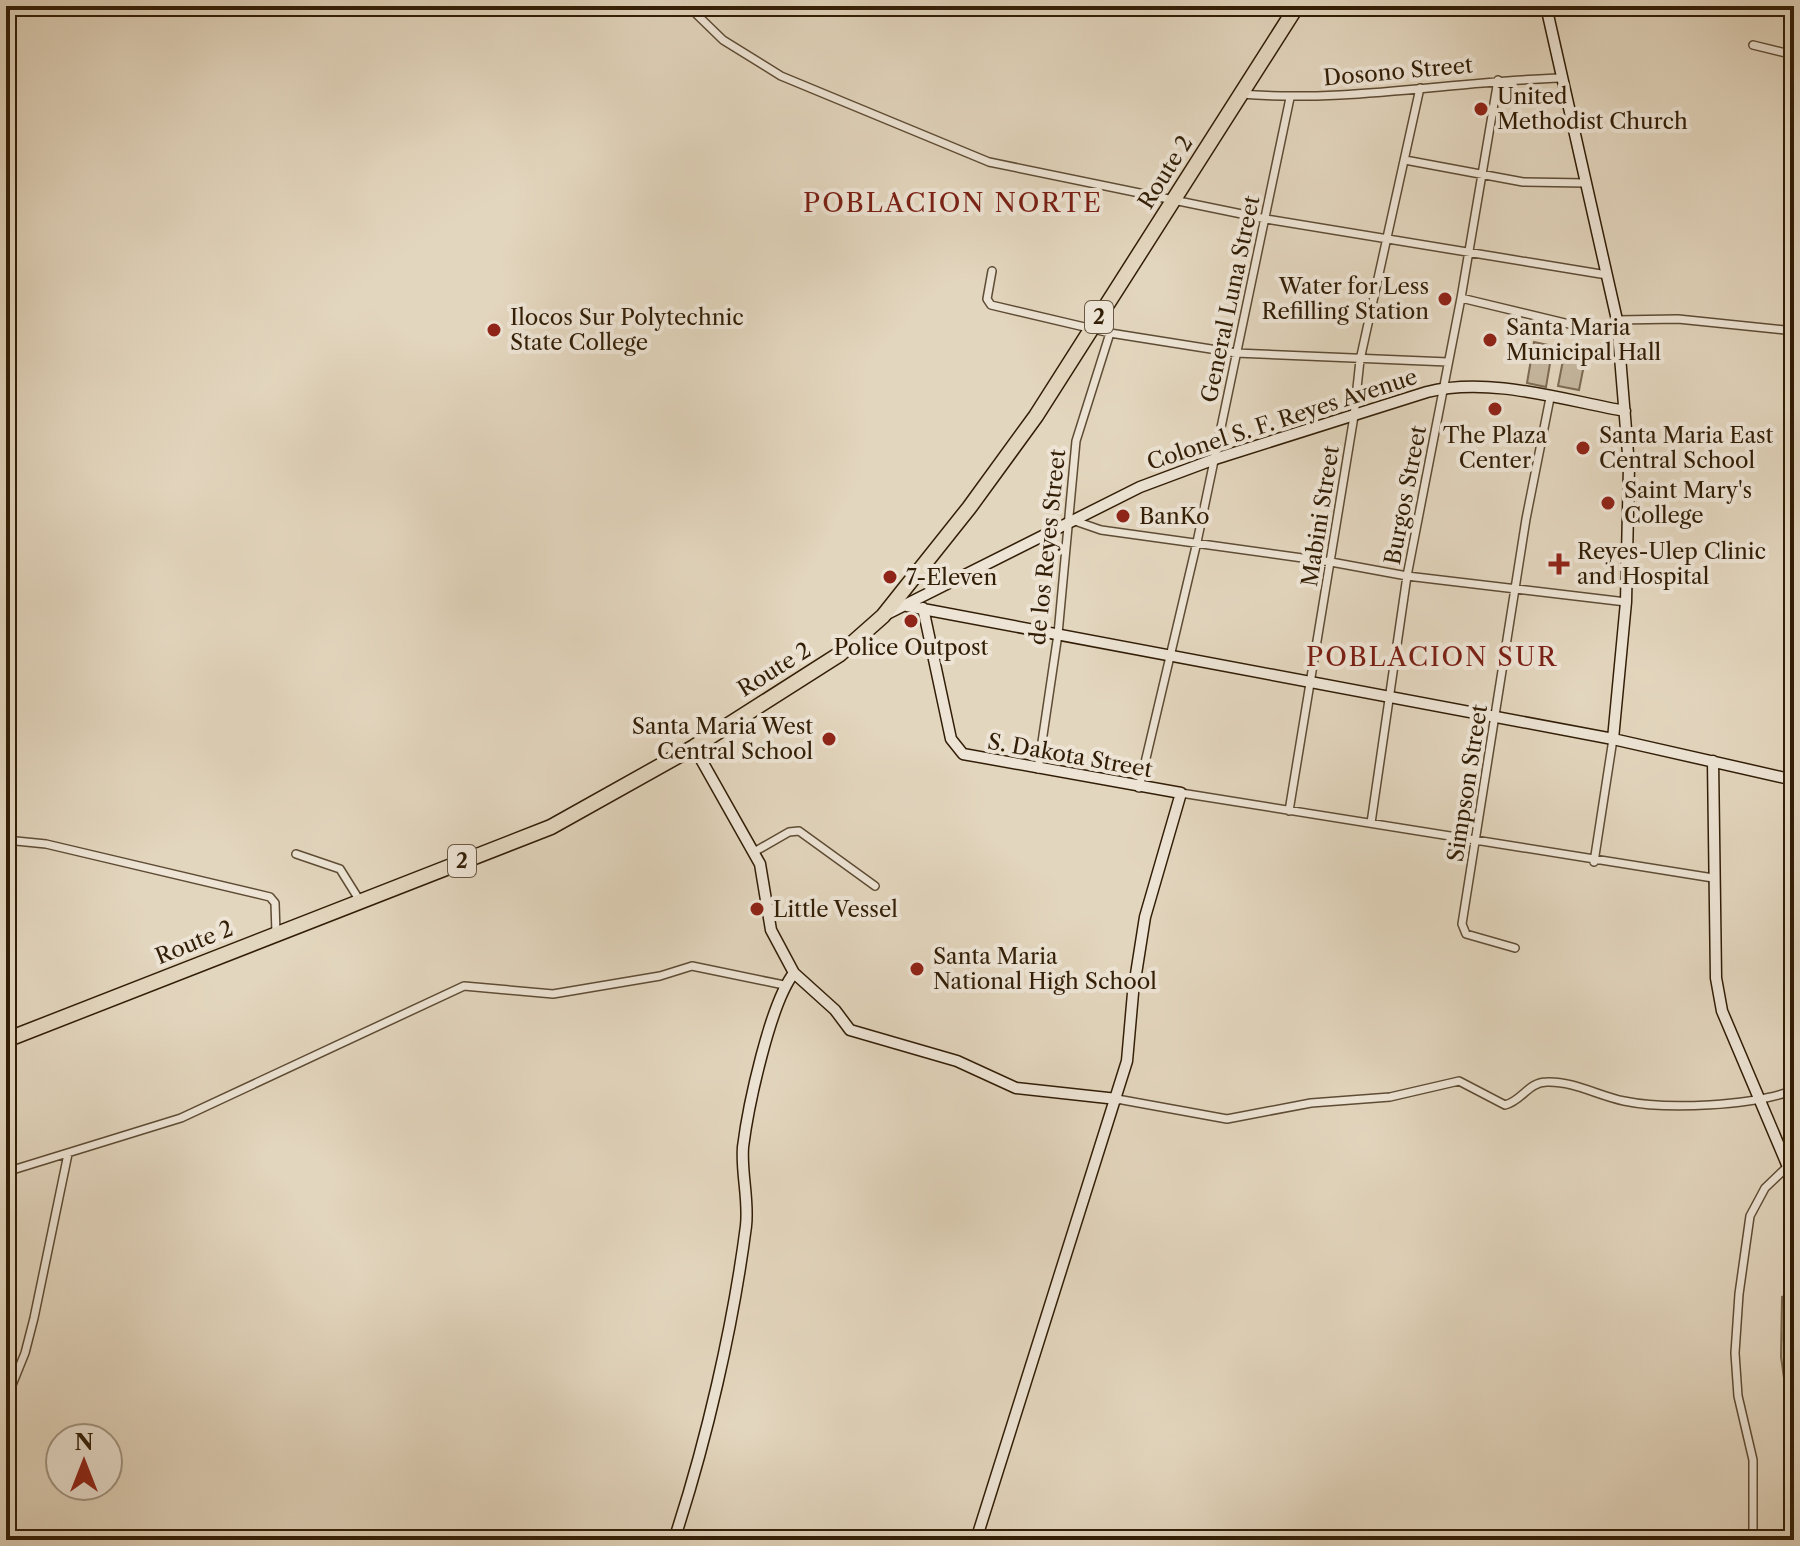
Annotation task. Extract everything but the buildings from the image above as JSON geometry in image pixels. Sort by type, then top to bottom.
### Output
[{"type":"highway","name":"Route 2","points":[[6,1040],[551,827],[694,747],[840,654],[883,616],[994,474],[1093,327],[1297,6]]},
{"type":"street","points":[[688,6],[723,40],[781,76],[989,162],[1266,219],[1607,275]]},
{"type":"street","points":[[1546,6],[1617,320],[1629,466],[1626,602],[1613,739],[1594,862]]},
{"type":"street","points":[[1753,45],[1794,55]]},
{"type":"street","name":"Dosono Street","points":[[1239,94],[1290,98],[1498,80],[1561,78]]},
{"type":"street","name":"Burgos Street","points":[[1371,823],[1407,576],[1461,298],[1498,80]]},
{"type":"street","name":"Mabini Street","points":[[1289,811],[1312,683],[1360,360],[1420,88]]},
{"type":"street","name":"General Luna Street","points":[[1139,788],[1197,542],[1290,98]]},
{"type":"street","points":[[1405,160],[1523,182],[1585,183]]},
{"type":"street","points":[[992,271],[987,299],[991,305],[1110,333],[1236,353],[1448,362]]},
{"type":"street","points":[[1461,298],[1619,336]]},
{"type":"street","points":[[1617,320],[1678,319],[1794,331]]},
{"type":"street","name":"de los Reyes Street","points":[[1038,769],[1072,522],[1076,441],[1110,333]]},
{"type":"street","name":"Colonel S. F. Reyes Avenue","points":[[883,616],[1140,487],[1215,459],[1444,388],[1500,389],[1625,411]]},
{"type":"street","name":"Simpson Street","points":[[1515,948],[1462,931],[1516,589],[1550,398]]},
{"type":"street","points":[[1072,522],[1101,530],[1331,562],[1407,576],[1626,602]]},
{"type":"street","points":[[907,606],[1390,700],[1613,739],[1794,780]]},
{"type":"street","name":"S. Dakota Street","points":[[923,608],[951,739],[957,749],[974,759],[1181,793]]},
{"type":"street","points":[[694,747],[760,864],[771,930],[794,973],[835,1010],[845,1026],[858,1035],[957,1061],[1016,1088],[1227,1119],[1311,1103],[1390,1097],[1447,1081],[1470,1084],[1505,1105],[1535,1084],[1549,1081],[1626,1102],[1648,1104],[1759,1101],[1794,1090]]},
{"type":"street","points":[[1713,761],[1713,952],[1722,1011],[1794,1181]]},
{"type":"street","points":[[976,1540],[1116,1103],[1127,1061],[1133,993],[1145,917],[1181,793],[1594,862],[1713,878]]},
{"type":"street","points":[[754,852],[789,832],[799,831],[875,886]]},
{"type":"street","points":[[6,840],[58,847],[270,897],[275,903],[276,933]]},
{"type":"street","points":[[296,854],[340,869],[360,901]]},
{"type":"street","points":[[6,1172],[181,1118],[464,986],[553,994],[660,976],[692,966],[784,985]]},
{"type":"street","points":[[674,1540],[692,1484],[735,1287],[748,1203],[743,1146],[767,1040],[784,985],[794,973]]},
{"type":"street","points":[[6,1400],[25,1353],[34,1318],[68,1154]]},
{"type":"street","points":[[1753,1540],[1753,1460],[1738,1396],[1735,1353],[1739,1294],[1750,1216],[1765,1188],[1787,1167]]},
{"type":"green space","points":[[1534,342],[1553,346],[1546,387],[1527,383]]},
{"type":"green space","points":[[1565,350],[1586,355],[1579,390],[1558,386]]},
{"type":"green space","points":[[1794,1292],[1794,1410],[1788,1406],[1781,1357],[1782,1297]]},
{"type":"place","name":"United Methodist Church","points":[[1481,109]]},
{"type":"place","name":"Water for Less Refilling Station","points":[[1445,299]]},
{"type":"place","name":"Ilocos Sur Polytechnic State College","points":[[494,330]]},
{"type":"place","name":"Santa Maria Municipal Hall","points":[[1490,340]]},
{"type":"place","name":"The Plaza Center","points":[[1495,409]]},
{"type":"place","name":"Santa Maria East Central School","points":[[1583,448]]},
{"type":"place","name":"Saint Mary's College","points":[[1608,503]]},
{"type":"place","name":"BanKo","points":[[1123,516]]},
{"type":"place","name":"Reyes-Ulep Clinic and Hospital","points":[[1559,564]]},
{"type":"place","name":"7-Eleven","points":[[890,577]]},
{"type":"place","name":"Police Outpost","points":[[911,621]]},
{"type":"place","name":"Santa Maria West Central School","points":[[829,739]]},
{"type":"place","name":"Little Vessel","points":[[757,909]]},
{"type":"place","name":"Santa Maria National High School","points":[[917,969]]},
{"type":"district","name":"POBLACION NORTE","points":[[953,203]]},
{"type":"district","name":"POBLACION SUR","points":[[1432,657]]}]
